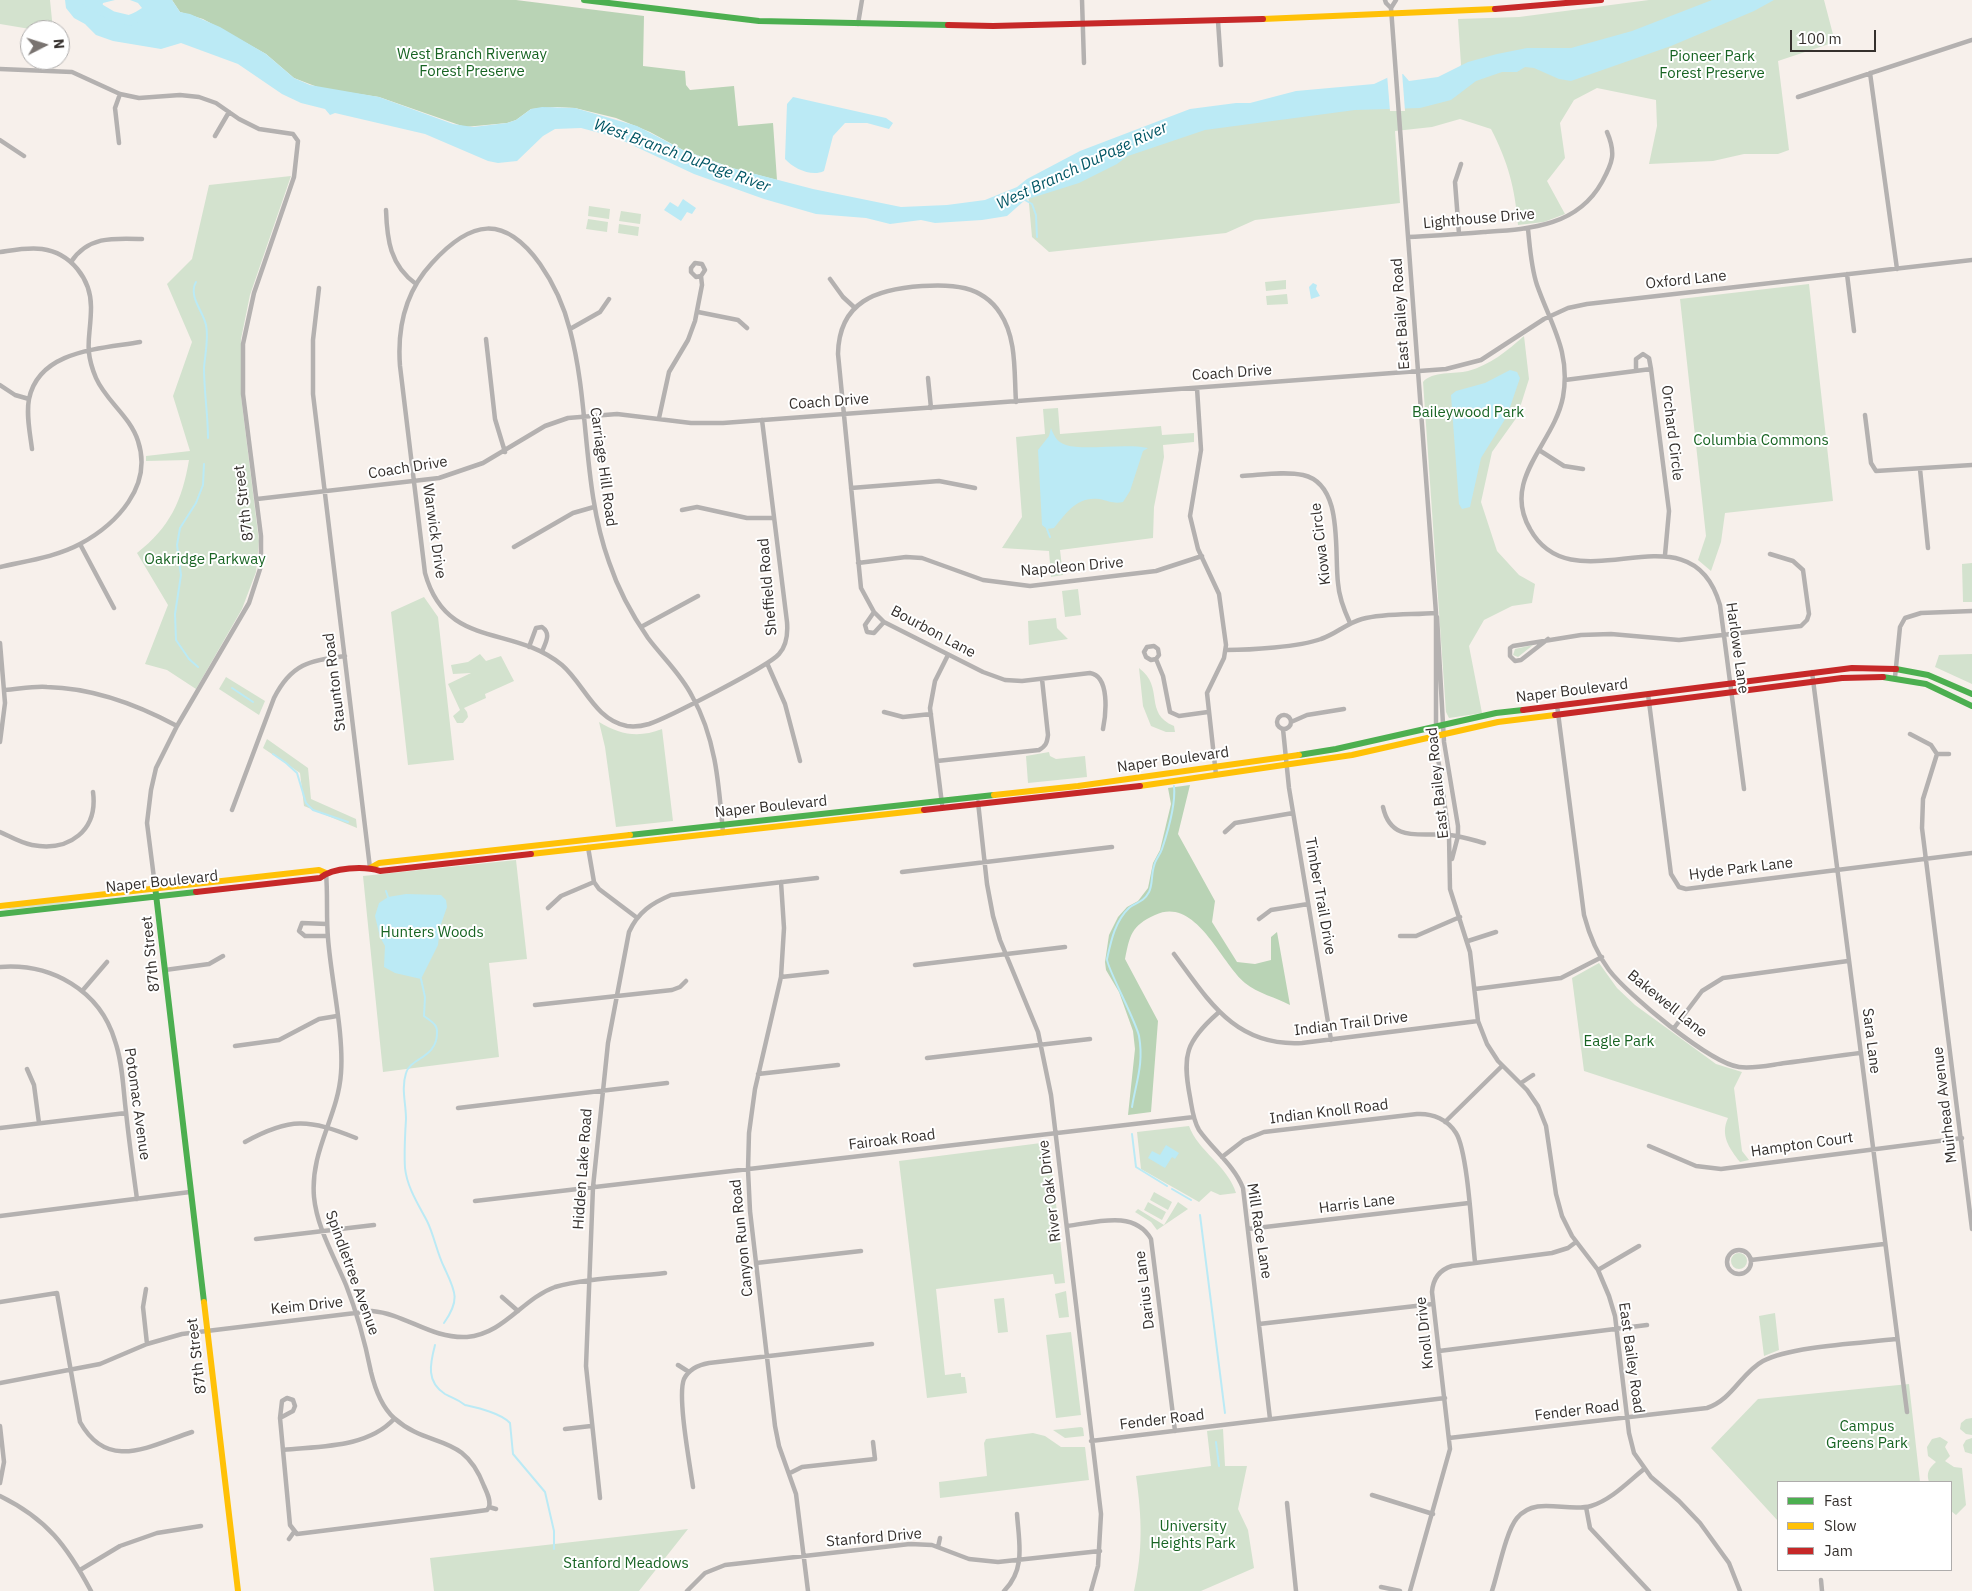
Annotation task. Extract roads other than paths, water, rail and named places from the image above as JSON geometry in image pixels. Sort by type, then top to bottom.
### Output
[{"type":"main road","points":[[584,0],[754,20],[858,24],[1082,25],[1218,21],[1391,11],[1523,8],[1601,0]]},
{"type":"main road","name":"Naper Boulevard","points":[[370,868],[380,871],[943,809],[1216,775],[1352,755],[1479,726],[1558,714],[1730,683],[1812,672],[1867,667],[1896,668],[1917,671],[1942,679],[1972,694]]},
{"type":"main road","name":"Naper Boulevard","points":[[0,914],[320,878],[326,874],[370,868],[379,863],[978,796],[1215,767],[1336,749],[1444,724],[1556,705],[1731,692],[1860,676],[1895,677],[1934,685],[1972,706]]},
{"type":"main road","name":"Naper Boulevard","points":[[0,906],[156,886],[319,870],[326,874]]},
{"type":"main road","name":"87th Street","points":[[156,886],[190,1192],[238,1591]]},
{"type":"street","points":[[858,24],[862,0]]},
{"type":"street","points":[[1082,0],[1084,63]]},
{"type":"street","points":[[1385,0],[1391,11]]},
{"type":"street","points":[[1391,11],[1396,0]]},
{"type":"street","name":"East Bailey Road","points":[[1391,11],[1436,613],[1436,735],[1449,835],[1451,860],[1450,889],[1468,941],[1478,1021],[1487,1044],[1502,1066],[1532,1096],[1543,1116],[1558,1203],[1576,1242],[1598,1270],[1609,1296],[1616,1329],[1627,1417],[1634,1453],[1644,1469],[1700,1523],[1729,1563],[1740,1591]]},
{"type":"street","points":[[1218,21],[1221,65]]},
{"type":"street","points":[[1798,97],[1972,40]]},
{"type":"street","points":[[0,69],[72,72],[120,94],[139,98],[191,95],[207,99],[229,112],[215,136]]},
{"type":"street","points":[[1870,73],[1897,269]]},
{"type":"street","points":[[120,94],[115,108],[120,142]]},
{"type":"street","name":"87th Street","points":[[156,886],[147,823],[150,796],[160,758],[254,592],[262,554],[257,499],[243,394],[243,344],[254,293],[294,177],[299,146],[297,138],[293,134],[259,129],[229,112]]},
{"type":"street","name":"Lighthouse Drive","points":[[1408,238],[1528,229],[1564,218],[1579,208],[1597,190],[1607,173],[1613,154],[1607,132]]},
{"type":"street","points":[[0,140],[24,156]]},
{"type":"street","points":[[1459,234],[1455,182],[1461,164]]},
{"type":"street","points":[[386,210],[387,235],[393,258],[400,271],[416,284]]},
{"type":"street","name":"Warwick Drive","points":[[519,239],[496,229],[485,229],[472,233],[437,258],[416,284],[404,311],[398,350],[425,572],[434,599],[449,616],[463,625],[542,652],[568,671],[602,714],[620,724],[630,726],[650,724],[695,701]]},
{"type":"street","name":"Harlowe Lane","points":[[1528,229],[1533,269],[1562,348],[1565,380],[1559,413],[1526,471],[1521,500],[1530,529],[1544,547],[1562,558],[1586,563],[1665,555],[1690,564],[1707,578],[1719,599],[1744,788]]},
{"type":"street","points":[[71,262],[84,248],[97,241],[110,238],[142,239]]},
{"type":"street","name":"Carriage Hill Road","points":[[519,239],[552,283],[570,329],[594,507],[611,568],[641,627],[683,680],[695,701],[712,746],[723,833]]},
{"type":"street","points":[[0,252],[43,249],[58,253],[71,262],[82,274],[90,294],[91,312],[87,352],[100,386],[130,425],[137,438],[142,468],[135,493],[125,508],[106,526],[80,544],[49,556],[0,567]]},
{"type":"street","name":"Oxford Lane","points":[[1418,372],[1455,367],[1481,360],[1550,316],[1587,304],[1972,260]]},
{"type":"street","points":[[1847,274],[1854,331]]},
{"type":"street","points":[[659,418],[669,372],[692,331],[698,312],[702,285],[701,276]]},
{"type":"street","points":[[830,279],[843,297],[855,308],[873,295],[898,288],[954,285],[982,295],[996,307],[1009,331],[1016,402]]},
{"type":"street","name":"Staunton Road","points":[[319,288],[313,340],[313,384],[370,868]]},
{"type":"street","points":[[570,329],[600,312],[609,299]]},
{"type":"street","name":"Bourbon Lane","points":[[855,308],[847,319],[838,342],[861,588],[874,612],[884,622],[983,672],[1005,680],[1022,681],[1090,673],[1098,676],[1102,680],[1106,707],[1103,729]]},
{"type":"street","points":[[698,312],[738,320],[747,328]]},
{"type":"street","points":[[486,339],[495,419],[505,452]]},
{"type":"street","points":[[32,449],[28,415],[29,399],[34,386],[48,368],[66,357],[140,342]]},
{"type":"street","points":[[1636,371],[1636,359],[1643,354],[1649,358],[1651,369]]},
{"type":"street","name":"Orchard Circle","points":[[1565,380],[1651,369],[1669,511],[1665,555]]},
{"type":"street","name":"Coach Drive","points":[[257,499],[414,481],[457,473],[505,452],[545,426],[583,416],[617,414],[703,423],[762,420],[1418,372]]},
{"type":"street","points":[[928,378],[931,408]]},
{"type":"street","points":[[0,385],[15,395],[29,399]]},
{"type":"street","points":[[1198,388],[1201,450],[1190,516],[1194,537],[1219,594],[1226,650],[1207,693],[1216,775]]},
{"type":"street","points":[[1865,415],[1870,463],[1874,470],[1883,472],[1972,466]]},
{"type":"street","name":"Sheffield Road","points":[[695,701],[768,663],[780,653],[787,639],[788,630],[762,420]]},
{"type":"street","points":[[1539,450],[1564,466],[1583,469]]},
{"type":"street","points":[[1920,469],[1928,548]]},
{"type":"street","name":"Kiowa Circle","points":[[1242,476],[1302,475],[1314,480],[1325,490],[1331,502],[1334,517],[1338,586],[1350,623]]},
{"type":"street","points":[[851,488],[939,482],[975,488]]},
{"type":"street","points":[[682,510],[697,506],[747,518],[774,518]]},
{"type":"street","points":[[514,547],[573,513],[594,507]]},
{"type":"street","points":[[80,544],[114,608]]},
{"type":"street","points":[[1548,639],[1521,660],[1515,661],[1510,656],[1510,648],[1512,646],[1548,639],[1599,634],[1679,640],[1798,627],[1807,620],[1809,614],[1802,568],[1793,561],[1770,554]]},
{"type":"street","name":"Napoleon Drive","points":[[858,563],[906,557],[922,558],[983,580],[1030,586],[1156,571],[1202,556]]},
{"type":"street","points":[[641,627],[698,596]]},
{"type":"street","points":[[1895,677],[1900,627],[1905,618],[1921,612],[1972,611]]},
{"type":"street","points":[[874,612],[865,625],[867,632],[874,633],[884,622]]},
{"type":"street","points":[[1226,650],[1250,650],[1319,640],[1332,635],[1350,623],[1367,618],[1436,613]]},
{"type":"street","name":"East Bailey Road","points":[[1436,613],[1439,624],[1444,734],[1458,836],[1451,860]]},
{"type":"street","points":[[529,647],[536,628],[542,627],[547,630],[548,636],[542,652]]},
{"type":"street","points":[[0,643],[4,690],[4,718],[0,742]]},
{"type":"street","points":[[943,809],[931,714],[932,689],[948,655]]},
{"type":"street","points":[[232,810],[274,698],[283,682],[293,671],[307,663],[345,656]]},
{"type":"street","points":[[1156,659],[1170,712],[1179,716],[1208,712]]},
{"type":"street","points":[[768,663],[785,704],[800,761]]},
{"type":"street","name":"Sara Lane","points":[[1812,672],[1907,1412]]},
{"type":"street","points":[[936,761],[1039,750],[1044,747],[1047,743],[1048,735],[1042,679]]},
{"type":"street","points":[[4,690],[46,686],[70,689],[131,704],[177,726]]},
{"type":"street","name":"Hyde Park Lane","points":[[1649,698],[1671,874],[1676,885],[1686,889],[1972,853]]},
{"type":"street","name":"Bakewell Lane","points":[[1556,705],[1582,903],[1590,935],[1602,957],[1626,990],[1714,1058],[1739,1067],[1860,1053]]},
{"type":"street","points":[[1291,722],[1287,716],[1279,717],[1278,726],[1283,729],[1289,726],[1291,722],[1307,715],[1344,709]]},
{"type":"street","points":[[884,712],[903,717],[931,714]]},
{"type":"street","name":"Timber Trail Drive","points":[[1283,729],[1293,813],[1331,1040]]},
{"type":"street","points":[[1910,734],[1931,745],[1937,753],[1949,754]]},
{"type":"street","name":"Muirhead Avenue","points":[[1937,753],[1923,799],[1922,821],[1970,1191],[1972,1229]]},
{"type":"street","points":[[0,832],[34,846],[71,841],[83,832],[91,820],[94,807],[93,792]]},
{"type":"street","name":"River Oak Drive","points":[[978,796],[984,863],[993,916],[1041,1045],[1048,1074],[1101,1514],[1100,1551],[1091,1591]]},
{"type":"street","points":[[1383,807],[1387,821],[1398,831],[1416,835],[1458,836],[1484,843]]},
{"type":"street","points":[[1225,832],[1234,823],[1293,813]]},
{"type":"street","points":[[587,840],[594,882],[599,889],[636,918],[656,902],[671,895],[816,878]]},
{"type":"street","points":[[902,872],[1112,847]]},
{"type":"street","name":"Spindletree Avenue","points":[[326,874],[327,924],[341,1072],[336,1102],[316,1157],[314,1184],[316,1209],[322,1231],[356,1313],[378,1395],[394,1419]]},
{"type":"street","points":[[548,908],[561,896],[594,882]]},
{"type":"street","name":"Canyon Run Road","points":[[781,882],[784,928],[781,977],[758,1074],[751,1115],[748,1170],[756,1263],[777,1440],[790,1472],[796,1494],[808,1591]]},
{"type":"street","points":[[1259,919],[1271,910],[1308,904]]},
{"type":"street","points":[[1400,936],[1416,936],[1460,917]]},
{"type":"street","name":"Hidden Lake Road","points":[[600,1498],[586,1366],[593,1188],[602,1091],[616,996],[626,940],[636,918]]},
{"type":"street","points":[[327,924],[302,923],[299,931],[305,936],[328,936]]},
{"type":"street","points":[[1468,941],[1496,932]]},
{"type":"street","points":[[915,965],[1065,947]]},
{"type":"street","name":"Indian Trail Drive","points":[[1174,954],[1218,1013],[1243,1031],[1263,1040],[1294,1044],[1478,1021]]},
{"type":"street","points":[[165,970],[209,964],[223,956]]},
{"type":"street","points":[[1475,989],[1561,978],[1602,957]]},
{"type":"street","points":[[83,990],[107,962]]},
{"type":"street","points":[[1674,1028],[1702,991],[1723,978],[1848,962]]},
{"type":"street","name":"Potomac Avenue","points":[[0,967],[26,967],[48,971],[83,990],[101,1010],[112,1032],[120,1059],[137,1200]]},
{"type":"street","points":[[781,977],[827,972]]},
{"type":"street","points":[[535,1005],[676,989],[686,981]]},
{"type":"street","name":"Mill Race Lane","points":[[1218,1013],[1194,1036],[1186,1055],[1186,1077],[1194,1117],[1201,1132],[1240,1181],[1248,1229],[1270,1419]]},
{"type":"street","points":[[235,1046],[279,1040],[319,1019],[337,1016]]},
{"type":"street","points":[[926,1058],[1090,1039]]},
{"type":"street","points":[[758,1074],[838,1064]]},
{"type":"street","points":[[1475,1262],[1461,1143],[1453,1129],[1445,1122],[1502,1066]]},
{"type":"street","points":[[27,1069],[34,1086],[39,1123]]},
{"type":"street","points":[[1521,1083],[1532,1075]]},
{"type":"street","points":[[458,1108],[667,1083]]},
{"type":"street","points":[[0,1128],[126,1113]]},
{"type":"street","name":"Indian Knoll Road","points":[[1222,1157],[1244,1140],[1264,1132],[1423,1114],[1436,1116],[1445,1122]]},
{"type":"street","name":"Fairoak Road","points":[[475,1201],[1194,1117]]},
{"type":"street","points":[[245,1142],[272,1128],[310,1123],[327,1126],[356,1138]]},
{"type":"street","name":"Hampton Court","points":[[1649,1146],[1696,1166],[1712,1169],[1962,1138]]},
{"type":"street","points":[[0,1216],[190,1192]]},
{"type":"street","name":"Harris Lane","points":[[1248,1229],[1469,1203]]},
{"type":"street","name":"Darius Lane","points":[[1066,1226],[1132,1221],[1144,1228],[1151,1238],[1175,1431]]},
{"type":"street","points":[[256,1238],[374,1225]]},
{"type":"street","name":"Knoll Drive","points":[[1410,1591],[1450,1456],[1432,1286],[1439,1274],[1452,1266],[1552,1253],[1568,1248],[1576,1242]]},
{"type":"street","points":[[1751,1260],[1884,1244]]},
{"type":"street","points":[[1598,1270],[1639,1246]]},
{"type":"street","points":[[1737,1250],[1748,1254],[1751,1260],[1749,1268],[1739,1274],[1732,1271],[1728,1264],[1731,1253],[1737,1250]]},
{"type":"street","points":[[756,1263],[861,1251]]},
{"type":"street","name":"Keim Drive","points":[[0,1383],[100,1364],[147,1344],[182,1334],[356,1313],[392,1314],[428,1331],[465,1337],[489,1331],[518,1312],[530,1300],[556,1287],[665,1273]]},
{"type":"street","points":[[146,1289],[143,1307],[147,1344]]},
{"type":"street","points":[[0,1302],[57,1293],[80,1422],[88,1436],[100,1446],[112,1451],[128,1451],[192,1432]]},
{"type":"street","points":[[502,1296],[518,1312]]},
{"type":"street","points":[[1259,1324],[1433,1304]]},
{"type":"street","points":[[1439,1351],[1647,1325]]},
{"type":"street","name":"Fender Road","points":[[1449,1438],[1712,1406],[1730,1395],[1758,1364],[1781,1354],[1896,1338]]},
{"type":"street","points":[[693,1486],[682,1398],[683,1384],[688,1372],[709,1362],[872,1344]]},
{"type":"street","points":[[678,1365],[688,1372]]},
{"type":"street","points":[[280,1418],[293,1412],[295,1406],[293,1400],[287,1398],[282,1401],[280,1418],[290,1525],[294,1532],[301,1534],[465,1513],[487,1510],[489,1507],[490,1501],[479,1474],[465,1454],[394,1419],[378,1433],[357,1441],[283,1450]]},
{"type":"street","name":"Fender Road","points":[[1091,1441],[1444,1398]]},
{"type":"street","points":[[0,1426],[4,1462],[0,1483]]},
{"type":"street","points":[[566,1428],[591,1426]]},
{"type":"street","points":[[790,1472],[802,1468],[875,1459],[873,1442]]},
{"type":"street","points":[[1492,1591],[1512,1527],[1522,1513],[1531,1508],[1542,1506],[1586,1507],[1608,1498],[1644,1469]]},
{"type":"street","points":[[1372,1495],[1433,1514]]},
{"type":"street","points":[[0,1496],[21,1506],[42,1521],[65,1547],[91,1591]]},
{"type":"street","points":[[1287,1503],[1296,1591]]},
{"type":"street","points":[[489,1507],[496,1509]]},
{"type":"street","points":[[1586,1507],[1590,1528],[1649,1591]]},
{"type":"street","points":[[1004,1591],[1015,1577],[1021,1560],[1016,1514]]},
{"type":"street","points":[[80,1570],[120,1546],[157,1533],[202,1526]]},
{"type":"street","points":[[288,1539],[294,1532]]},
{"type":"street","points":[[938,1547],[940,1538]]},
{"type":"street","name":"Stanford Drive","points":[[687,1591],[705,1573],[725,1565],[910,1544],[938,1547],[962,1557],[983,1561],[1021,1560],[1100,1551]]},
{"type":"street","points":[[1821,1580],[1822,1591]]},
{"type":"street","points":[[1380,1586],[1400,1591]]},
{"type":"water","points":[[65,0],[115,0],[103,3],[102,8],[111,15],[121,17],[132,14],[142,8],[138,3],[130,0],[172,0],[180,12],[190,14],[220,27],[266,54],[294,78],[310,85],[379,97],[453,124],[473,127],[507,123],[516,120],[531,109],[542,107],[575,108],[637,126],[683,150],[732,168],[813,189],[901,207],[947,205],[985,200],[1017,187],[1027,179],[1080,151],[1190,109],[1250,103],[1296,91],[1374,84],[1389,77],[1403,74],[1409,81],[1438,77],[1468,62],[1497,54],[1527,48],[1571,48],[1632,31],[1712,0],[1774,0],[1754,11],[1671,46],[1571,81],[1559,79],[1534,68],[1525,67],[1517,72],[1502,72],[1476,81],[1451,100],[1420,108],[1355,110],[1205,130],[1128,156],[1117,164],[1079,183],[1025,200],[1007,216],[982,220],[935,223],[921,220],[890,224],[866,218],[816,214],[764,199],[694,174],[615,137],[581,128],[555,129],[543,136],[517,161],[498,163],[488,161],[425,134],[335,113],[330,115],[325,109],[301,103],[282,94],[238,64],[181,43],[161,49],[113,41],[96,35],[85,24],[74,18],[66,8]]},
{"type":"water","points":[[793,97],[886,118],[893,123],[889,129],[867,123],[845,123],[833,136],[824,171],[814,173],[803,171],[785,159],[787,104]]},
{"type":"water","points":[[683,199],[696,208],[692,214],[687,212],[681,221],[664,210],[670,202],[678,207]]},
{"type":"water","points":[[1313,283],[1317,285],[1316,289],[1320,296],[1311,299],[1309,287]]},
{"type":"water","points":[[1510,370],[1517,372],[1520,378],[1507,416],[1481,458],[1470,507],[1462,509],[1459,504],[1451,395],[1456,391],[1485,383]]},
{"type":"water","points":[[1051,428],[1060,442],[1074,447],[1127,446],[1148,448],[1143,451],[1130,491],[1123,502],[1099,499],[1084,500],[1073,507],[1054,528],[1047,529],[1042,525],[1038,450],[1049,436]]},
{"type":"water","points":[[406,894],[441,895],[446,900],[447,907],[440,927],[438,945],[421,979],[395,973],[384,967],[385,946],[380,937],[375,916],[379,903],[388,897]]},
{"type":"water","points":[[1166,1145],[1179,1153],[1175,1159],[1172,1157],[1165,1168],[1148,1158],[1152,1151],[1160,1155]]},
{"type":"waterway","name":"West Branch DuPage River","points":[[85,0],[112,16],[133,21]]},
{"type":"waterway","points":[[1025,200],[1032,204],[1036,215],[1037,237]]},
{"type":"waterway","points":[[196,282],[194,287],[195,298],[207,330],[204,368],[208,438]]},
{"type":"waterway","points":[[198,667],[189,659],[176,640],[175,614],[181,575],[177,545],[180,528],[196,503],[203,485],[204,464]]},
{"type":"waterway","points":[[1047,529],[1050,537]]},
{"type":"waterway","points":[[232,688],[253,702]]},
{"type":"waterway","points":[[273,754],[297,773],[306,803],[313,810],[348,822]]},
{"type":"waterway","points":[[1132,1107],[1141,1055],[1139,1036],[1107,959],[1114,932],[1120,919],[1129,908],[1142,900],[1149,892],[1153,869],[1162,849],[1171,818],[1174,786]]},
{"type":"waterway","points":[[386,891],[388,897]]},
{"type":"waterway","points":[[421,979],[425,997],[424,1016],[435,1025],[437,1033],[433,1048],[408,1068],[406,1073],[404,1090],[406,1119],[405,1168],[410,1189],[429,1226],[453,1289],[453,1308],[444,1323]]},
{"type":"waterway","points":[[1132,1134],[1136,1167],[1167,1186]]},
{"type":"waterway","points":[[1172,1189],[1191,1200]]},
{"type":"waterway","points":[[1200,1215],[1225,1413]]},
{"type":"waterway","points":[[435,1345],[431,1372],[432,1378],[439,1389],[465,1405],[483,1409],[506,1419],[510,1423],[513,1454],[545,1492],[554,1531],[554,1549]]},
{"type":"waterway","points":[[1216,1442],[1219,1466]]},
{"type":"park label","name":"West Branch Riverway Forest Preserve","points":[[472,64]]},
{"type":"park label","name":"Pioneer Park Forest Preserve","points":[[1712,66]]},
{"type":"park label","name":"Baileywood Park","points":[[1468,413]]},
{"type":"park label","name":"Columbia Commons","points":[[1761,441]]},
{"type":"park label","name":"Oakridge Parkway","points":[[205,560]]},
{"type":"park label","name":"Hunters Woods","points":[[432,933]]},
{"type":"park label","name":"Eagle Park","points":[[1619,1042]]},
{"type":"park label","name":"Campus Greens Park","points":[[1867,1436]]},
{"type":"park label","name":"University Heights Park","points":[[1193,1536]]},
{"type":"park label","name":"Stanford Meadows","points":[[626,1564]]}]
